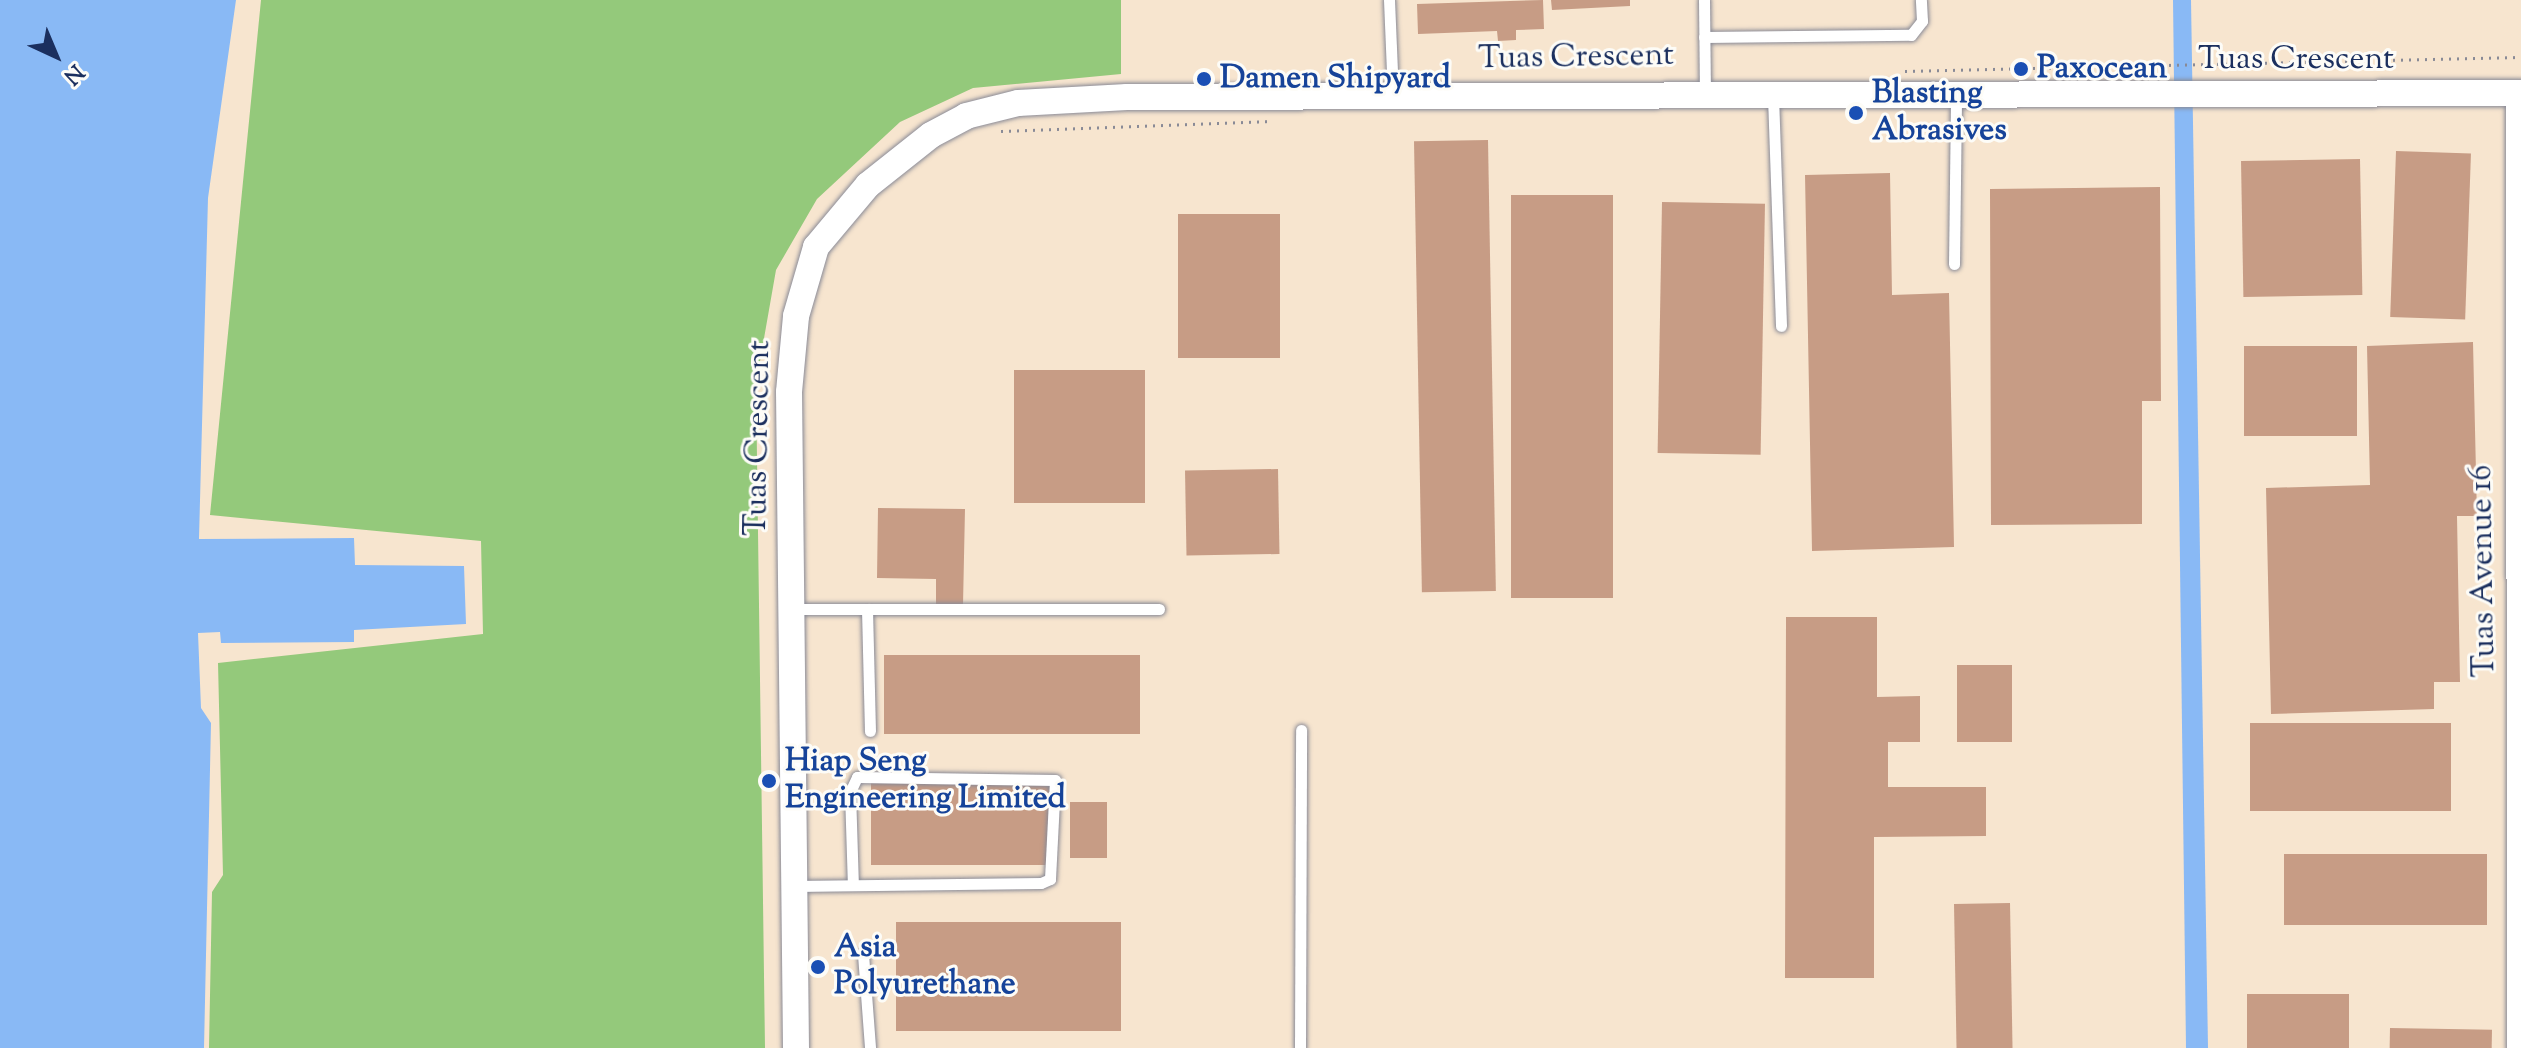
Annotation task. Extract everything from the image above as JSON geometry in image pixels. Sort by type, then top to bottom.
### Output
[{"type":"street","name":"Tuas Crescent","points":[[796,1048],[788,899],[791,609],[789,392],[796,316],[816,247],[868,185],[943,128],[1018,103],[1705,91],[2519,93]]},
{"type":"street","name":"Tuas Avenue 16","points":[[2518,1048],[2519,93]]},
{"type":"lane","points":[[1389,0],[1393,95]]},
{"type":"lane","points":[[1704,0],[1705,91]]},
{"type":"lane","points":[[1704,37],[1911,35],[1922,21],[1921,0]]},
{"type":"lane","points":[[1773,91],[1781,326]]},
{"type":"lane","points":[[1954,264],[1956,91]]},
{"type":"lane","points":[[791,609],[1159,609]]},
{"type":"lane","points":[[867,609],[870,731]]},
{"type":"lane","points":[[1300,1048],[1301,730]]},
{"type":"lane","points":[[788,899],[853,885],[1050,879],[1055,780],[857,777],[850,792],[853,885]]},
{"type":"lane","points":[[863,954],[870,1048]]},
{"type":"green space","points":[[261,0],[1121,0],[1121,74],[973,88],[900,122],[817,199],[776,270],[756,384],[765,1048],[209,1048],[212,892],[223,875],[218,663],[483,634],[481,541],[210,515]]},
{"type":"water","points":[[0,0],[236,0],[208,198],[199,539],[354,538],[355,565],[464,566],[466,624],[354,630],[354,642],[221,643],[220,632],[198,633],[201,708],[211,723],[204,1048],[0,1048]]},
{"type":"water","points":[[2173,0],[2191,0],[2208,1048],[2186,1048]]},
{"type":"building","points":[[1543,0],[1544,29],[1516,30],[1516,40],[1498,41],[1497,31],[1418,34],[1417,4]]},
{"type":"building","points":[[1551,0],[1630,0],[1630,6],[1552,10]]},
{"type":"building","points":[[1488,140],[1496,591],[1422,592],[1414,141]]},
{"type":"building","points":[[2396,151],[2471,154],[2465,320],[2390,317]]},
{"type":"building","points":[[2360,159],[2362,295],[2243,297],[2241,161]]},
{"type":"building","points":[[1890,173],[1892,295],[1949,293],[1954,547],[1812,551],[1805,175]]},
{"type":"building","points":[[2160,187],[2161,401],[2142,401],[2142,524],[1991,525],[1990,189]]},
{"type":"building","points":[[1511,195],[1613,195],[1613,598],[1511,598]]},
{"type":"building","points":[[1662,202],[1765,204],[1761,455],[1658,453]]},
{"type":"building","points":[[1178,214],[1280,214],[1280,358],[1178,358]]},
{"type":"building","points":[[2473,342],[2477,516],[2457,516],[2460,682],[2434,682],[2434,709],[2271,714],[2266,488],[2370,485],[2367,346]]},
{"type":"building","points":[[2244,346],[2357,346],[2357,436],[2244,436]]},
{"type":"building","points":[[1014,370],[1145,370],[1145,503],[1014,503]]},
{"type":"building","points":[[1278,469],[1279,554],[1186,556],[1185,471]]},
{"type":"building","points":[[878,508],[965,509],[963,605],[936,605],[936,579],[877,578]]},
{"type":"building","points":[[1786,617],[1877,617],[1877,697],[1920,696],[1920,742],[1888,742],[1888,787],[1986,787],[1986,836],[1874,837],[1874,978],[1785,978]]},
{"type":"building","points":[[884,655],[1140,655],[1140,734],[884,734]]},
{"type":"building","points":[[1957,665],[2012,665],[2012,742],[1957,742]]},
{"type":"building","points":[[2250,723],[2451,723],[2451,811],[2250,811]]},
{"type":"building","points":[[871,779],[1052,779],[1052,865],[871,865]]},
{"type":"building","points":[[1070,802],[1107,802],[1107,858],[1070,858]]},
{"type":"building","points":[[2284,854],[2487,854],[2487,925],[2284,925]]},
{"type":"building","points":[[2010,903],[2013,1048],[1957,1048],[1954,904]]},
{"type":"building","points":[[896,922],[1121,922],[1121,1031],[896,1031]]},
{"type":"building","points":[[2247,994],[2349,994],[2349,1048],[2247,1048]]},
{"type":"building","points":[[2390,1028],[2492,1030],[2492,1048],[2390,1048]]},
{"type":"place","name":"Paxocean","points":[[2021,69]]},
{"type":"place","name":"Damen Shipyard","points":[[1204,79]]},
{"type":"place","name":"Blasting Abrasives","points":[[1856,113]]},
{"type":"place","name":"Hiap Seng Engineering Limited","points":[[769,781]]},
{"type":"place","name":"Asia Polyurethane","points":[[818,967]]}]
